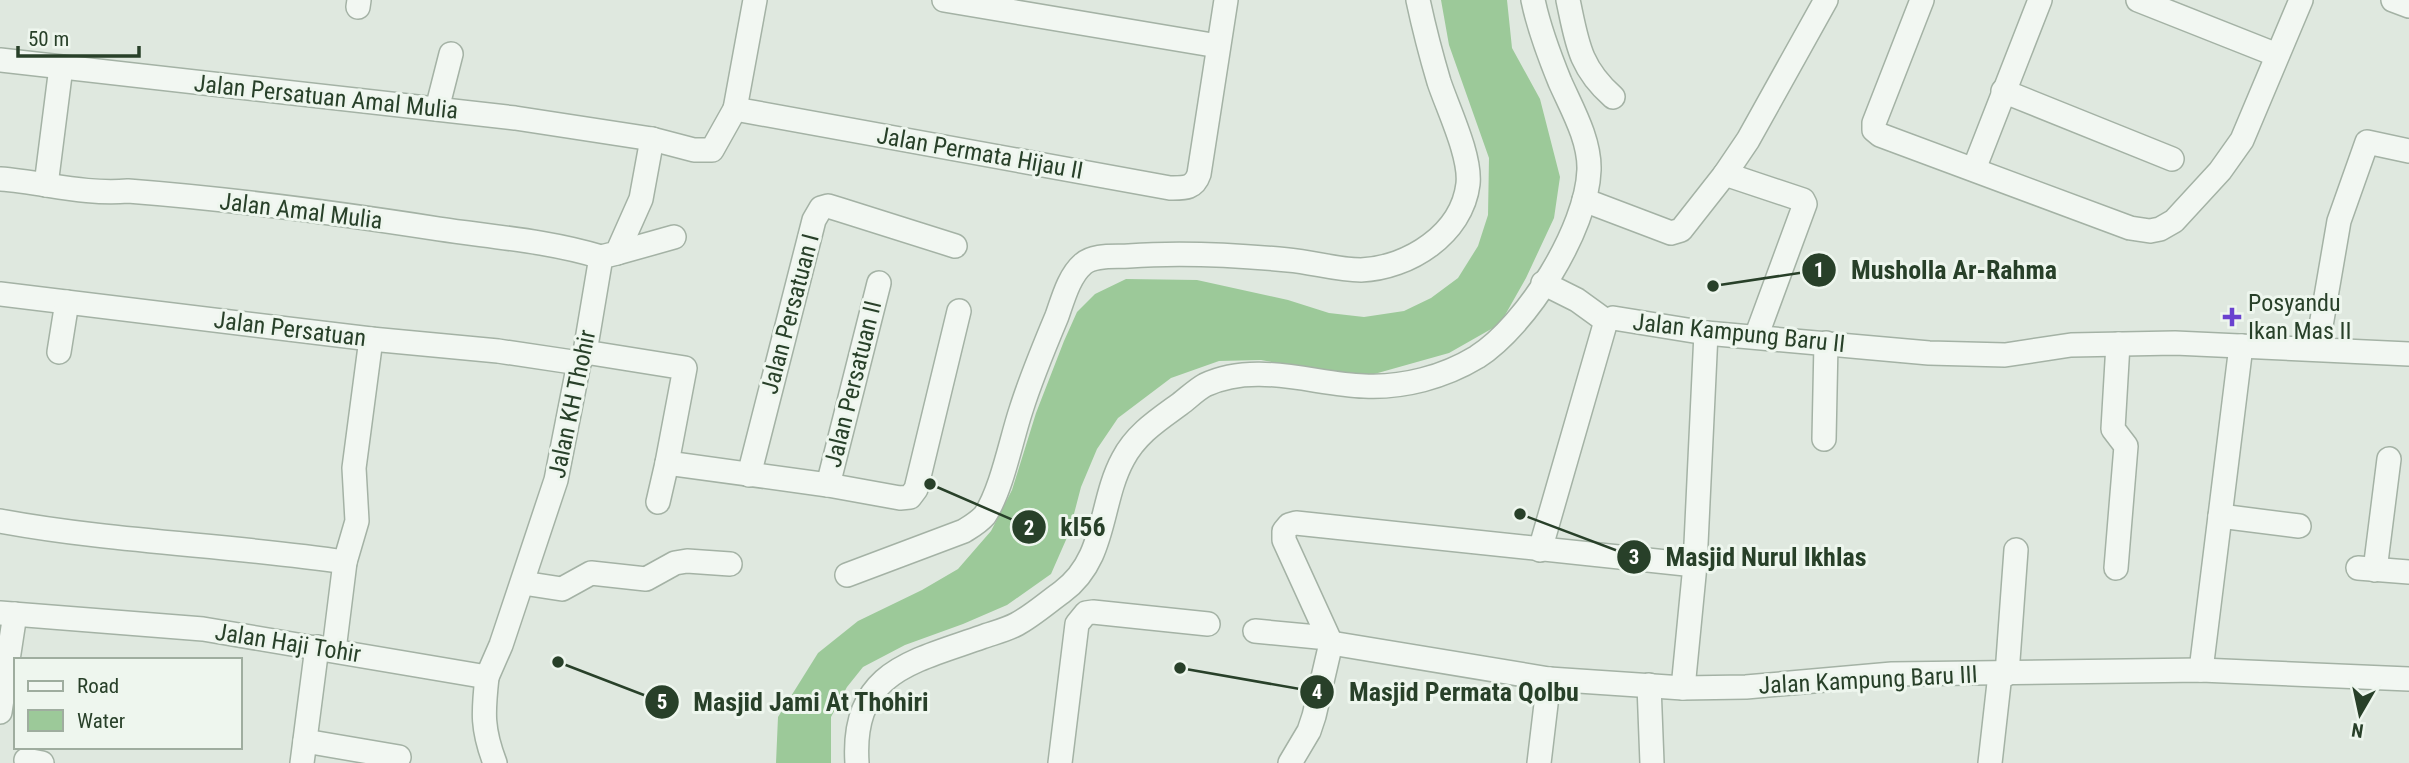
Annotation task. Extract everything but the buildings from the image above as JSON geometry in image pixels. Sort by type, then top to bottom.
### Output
[{"type":"street","points":[[735,109],[755,0]]},
{"type":"street","points":[[944,0],[1218,46]]},
{"type":"street","name":"Jalan Permata Hijau II","points":[[735,109],[1186,189],[1197,181],[1199,174],[1226,0]]},
{"type":"street","points":[[847,575],[964,531],[979,522],[997,487],[1022,406],[1068,286],[1086,261],[1147,255],[1239,257],[1290,260],[1361,270],[1407,260],[1443,234],[1457,216],[1464,199],[1468,173],[1426,39],[1418,0]]},
{"type":"street","points":[[857,763],[858,723],[866,703],[880,683],[891,673],[909,664],[1016,624],[1065,590],[1088,565],[1099,539],[1122,461],[1134,442],[1151,424],[1205,385],[1248,375],[1391,386],[1431,378],[1477,356],[1510,329],[1543,283],[1572,235],[1584,200],[1589,169],[1585,143],[1541,35],[1533,0]]},
{"type":"street","points":[[1568,0],[1580,52],[1595,81],[1613,97]]},
{"type":"street","points":[[1584,200],[1671,233],[1681,230],[1748,140],[1826,0]]},
{"type":"street","points":[[1922,0],[1874,123],[1874,130],[1880,135],[2130,228],[2150,231],[2174,221],[2220,171],[2242,140],[2301,0]]},
{"type":"street","points":[[1974,169],[2040,0]]},
{"type":"street","points":[[2138,0],[2277,55]]},
{"type":"street","points":[[2393,0],[2409,6]]},
{"type":"street","points":[[437,109],[451,54]]},
{"type":"street","name":"Jalan Persatuan Amal Mulia","points":[[0,60],[515,118],[652,139],[694,150],[712,150],[735,109]]},
{"type":"street","points":[[46,185],[61,67]]},
{"type":"street","points":[[2003,91],[2172,159]]},
{"type":"street","name":"Jalan KH Thohir","points":[[487,677],[523,583],[556,480],[582,357],[609,255],[641,199],[652,139]]},
{"type":"street","points":[[2317,349],[2339,220],[2367,142],[2409,151]]},
{"type":"street","points":[[1725,174],[1803,200],[1805,204],[1756,337]]},
{"type":"street","name":"Jalan Amal Mulia","points":[[0,179],[74,190],[128,191],[281,206],[609,255]]},
{"type":"street","name":"Jalan Persatuan I","points":[[748,475],[814,220],[821,208],[828,206],[955,246]]},
{"type":"street","points":[[609,255],[674,237]]},
{"type":"street","name":"Jalan Persatuan II","points":[[828,485],[878,283]]},
{"type":"street","points":[[1543,283],[1577,300],[1606,321]]},
{"type":"street","name":"Jalan Persatuan","points":[[0,294],[371,339],[685,368],[667,463]]},
{"type":"street","points":[[59,352],[67,302]]},
{"type":"street","points":[[658,502],[667,463],[828,485],[900,498],[910,496],[916,489],[959,311]]},
{"type":"street","name":"Jalan Kampung Baru II","points":[[1540,550],[1606,321],[1613,318],[1706,333],[1929,353],[2005,355],[2071,345],[2175,343],[2409,354]]},
{"type":"street","points":[[1683,688],[1695,565],[1706,333]]},
{"type":"street","points":[[371,339],[354,468],[357,521],[345,562],[303,752],[399,757]]},
{"type":"street","points":[[1824,439],[1826,343]]},
{"type":"street","points":[[2116,568],[2126,446],[2113,429],[2118,344]]},
{"type":"street","points":[[2201,670],[2241,346]]},
{"type":"street","points":[[2389,459],[2367,569],[2409,572]]},
{"type":"street","points":[[2220,516],[2299,526]]},
{"type":"street","points":[[0,521],[94,535],[275,552],[345,562]]},
{"type":"street","points":[[1290,763],[1309,731],[1314,716],[1329,640],[1284,540],[1283,531],[1289,525],[1296,523],[1695,565]]},
{"type":"street","points":[[1990,763],[2004,674],[2016,550]]},
{"type":"street","points":[[523,583],[562,589],[591,573],[646,579],[687,561],[730,564]]},
{"type":"street","points":[[1060,763],[1077,624],[1086,613],[1208,624]]},
{"type":"street","points":[[0,712],[8,614]]},
{"type":"street","name":"Jalan Haji Tohir","points":[[8,614],[203,629],[487,677]]},
{"type":"street","name":"Jalan Kampung Baru III","points":[[1255,631],[1329,640],[1549,679],[1683,688],[1746,687],[1892,674],[2201,670],[2409,679]]},
{"type":"street","points":[[487,677],[485,736],[495,763]]},
{"type":"street","points":[[1539,763],[1549,679]]},
{"type":"street","points":[[1649,685],[1652,763]]},
{"type":"water","points":[[1441,0],[1507,0],[1512,48],[1540,99],[1560,177],[1554,218],[1526,278],[1500,324],[1449,353],[1360,378],[1261,360],[1219,361],[1171,378],[1118,418],[1097,449],[1081,487],[1069,533],[1051,574],[1007,605],[905,645],[863,667],[847,687],[831,717],[831,763],[776,763],[778,717],[818,653],[858,621],[958,569],[991,531],[1012,490],[1036,413],[1064,341],[1077,312],[1095,294],[1126,279],[1197,280],[1288,300],[1329,313],[1364,317],[1404,311],[1431,298],[1458,278],[1478,246],[1488,215],[1489,158],[1449,45]]},
{"type":"place","name":"Musholla Ar-Rahma","points":[[1713,286]]},
{"type":"place","name":"Posyandu Ikan Mas II","points":[[2232,317]]},
{"type":"place","name":"kl56","points":[[930,484]]},
{"type":"place","name":"Masjid Nurul Ikhlas","points":[[1520,514]]},
{"type":"place","name":"Masjid Jami At Thohiri","points":[[558,662]]},
{"type":"place","name":"Masjid Permata Qolbu","points":[[1180,668]]}]
